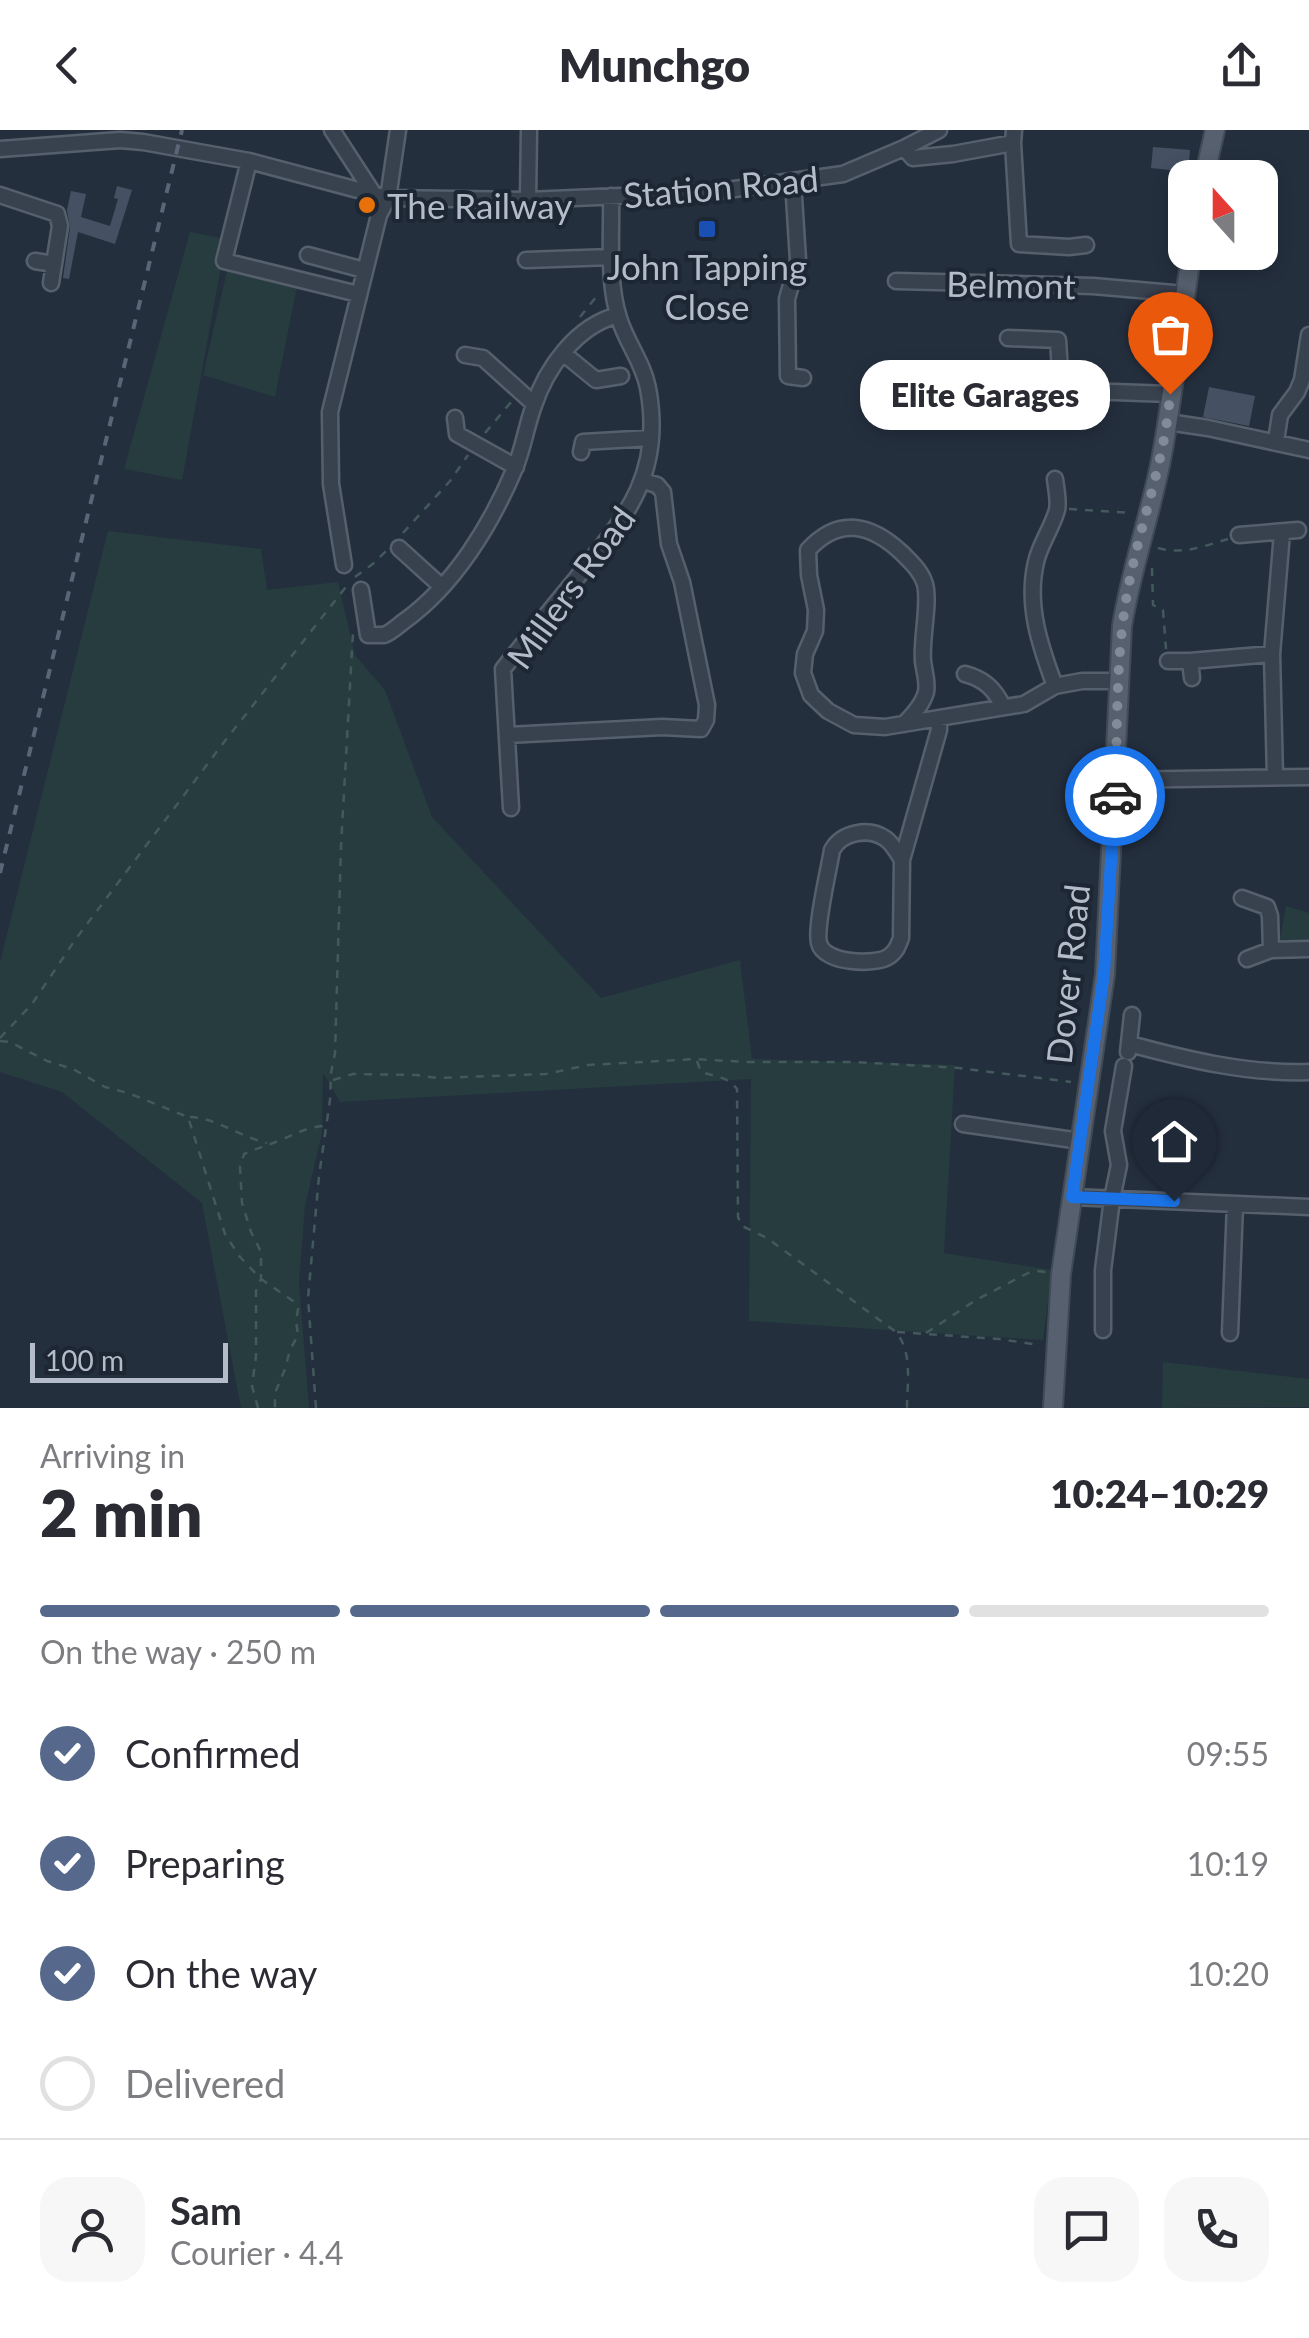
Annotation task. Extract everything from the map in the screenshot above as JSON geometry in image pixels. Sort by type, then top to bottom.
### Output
[{"type":"main road","points":[[1208,160],[1215,130]]},
{"type":"main road","name":"Dover Road","points":[[1053,1408],[1061,1274],[1106,960],[1122,626],[1168,422],[1189,270]]},
{"type":"street","points":[[332,130],[381,195]]},
{"type":"street","points":[[344,566],[332,484],[330,412],[398,130]]},
{"type":"street","points":[[528,200],[529,130]]},
{"type":"street","name":"Station Road","points":[[0,149],[118,135],[249,161],[381,195],[528,200],[713,192],[842,174],[939,130]]},
{"type":"street","points":[[904,148],[913,158],[952,154],[1014,137],[1019,244],[1086,245]]},
{"type":"street","points":[[249,161],[224,260],[358,294]]},
{"type":"street","points":[[793,181],[798,260],[788,298],[788,376],[803,378]]},
{"type":"street","points":[[0,194],[57,214],[60,226],[51,282]]},
{"type":"street","name":"Millers Road","points":[[511,808],[503,669],[627,513],[643,480],[651,438],[646,382],[618,315],[613,291],[612,196]]},
{"type":"street","points":[[308,255],[364,270]]},
{"type":"street","points":[[526,260],[612,257]]},
{"type":"street","points":[[34,261],[54,264]]},
{"type":"street","name":"Belmont","points":[[896,282],[1093,286],[1185,294]]},
{"type":"street","points":[[353,591],[368,635],[383,635],[419,610],[482,533],[516,466],[534,404],[550,372],[581,333],[618,315]]},
{"type":"street","points":[[1276,441],[1280,416],[1302,380],[1309,335]]},
{"type":"street","points":[[1008,338],[1058,340],[1058,390]]},
{"type":"street","points":[[564,354],[596,380],[621,376]]},
{"type":"street","points":[[465,355],[483,358],[534,404]]},
{"type":"street","points":[[918,400],[947,374]]},
{"type":"street","points":[[933,387],[958,410],[992,415],[1023,414],[1058,390],[1170,394]]},
{"type":"street","points":[[455,418],[457,434],[516,466]]},
{"type":"street","points":[[1168,422],[1309,450]]},
{"type":"street","points":[[580,452],[583,442],[651,438]]},
{"type":"street","points":[[1055,479],[1058,508],[1036,561],[1032,590],[1034,617],[1056,686]]},
{"type":"street","points":[[507,735],[701,728],[706,720],[707,705],[682,582],[669,544],[663,492],[643,480]]},
{"type":"street","points":[[904,724],[926,693],[924,582],[891,543],[873,532],[838,528],[820,537],[808,550],[816,610],[815,631],[805,654],[803,673],[811,695],[828,711],[854,725],[885,727],[904,724],[944,717],[1004,706],[1024,704],[1056,686],[1118,681]]},
{"type":"street","points":[[1239,536],[1298,530]]},
{"type":"street","points":[[1275,777],[1272,654],[1282,532]]},
{"type":"street","points":[[395,545],[442,586]]},
{"type":"street","points":[[1168,660],[1272,654]]},
{"type":"street","points":[[1190,661],[1192,678]]},
{"type":"street","points":[[965,674],[982,679],[1004,706]]},
{"type":"street","points":[[926,693],[944,717]]},
{"type":"street","points":[[902,860],[888,840],[874,834],[843,836],[837,842],[832,850],[821,914],[819,942],[826,953],[838,961],[883,960],[898,946],[902,860],[908,830],[944,717]]},
{"type":"street","points":[[1115,780],[1309,777]]},
{"type":"street","points":[[1242,898],[1267,908],[1270,950]]},
{"type":"street","points":[[1247,959],[1270,950],[1309,949]]},
{"type":"street","points":[[1102,1330],[1103,1270],[1119,1165],[1113,1131],[1132,1016]]},
{"type":"street","points":[[1127,1056],[1280,1073],[1309,1072]]},
{"type":"street","points":[[962,1124],[1080,1141]]},
{"type":"street","points":[[1072,1197],[1309,1208]]},
{"type":"street","points":[[1230,1332],[1234,1204]]},
{"type":"path","points":[[574,325],[601,291]]},
{"type":"path","points":[[271,1143],[105,1087],[73,1069],[0,1039],[32,1004],[75,940],[221,746],[450,481],[520,392]]},
{"type":"path","points":[[1058,508],[1147,514]]},
{"type":"path","points":[[1140,540],[1172,552],[1195,550],[1239,536]]},
{"type":"path","points":[[344,566],[353,591]]},
{"type":"path","points":[[1152,566],[1153,605],[1163,610],[1168,660]]},
{"type":"path","points":[[316,1408],[308,1298],[312,1233],[335,1053],[353,624]]},
{"type":"path","points":[[331,1080],[353,1074],[417,1074],[438,1078],[546,1074],[588,1065],[696,1059],[959,1068],[1088,1085]]},
{"type":"path","points":[[696,1059],[701,1072],[730,1080],[736,1089],[738,1217],[742,1226],[766,1238],[896,1332],[904,1343],[908,1366],[906,1408]]},
{"type":"path","points":[[188,1117],[225,1234],[240,1258],[261,1279],[293,1301],[298,1310],[298,1334],[275,1393],[275,1408]]},
{"type":"path","points":[[258,1408],[252,1386],[261,1252],[242,1203],[240,1167],[244,1154],[304,1128],[322,1126],[327,1120]]},
{"type":"path","points":[[925,1334],[976,1300],[1028,1273],[1061,1274]]},
{"type":"path","points":[[896,1332],[1056,1346]]},
{"type":"path","points":[[904,1343],[914,1333]]},
{"type":"green space","points":[[190,232],[226,239],[182,480],[124,469]]},
{"type":"green space","points":[[227,271],[297,286],[275,397],[203,375]]},
{"type":"green space","points":[[108,531],[261,549],[267,590],[338,582],[355,655],[385,690],[432,817],[601,998],[740,960],[752,1059],[955,1065],[944,1253],[1052,1270],[1043,1340],[749,1321],[751,1079],[340,1102],[323,1073],[322,1133],[305,1206],[299,1282],[309,1408],[241,1408],[202,1203],[62,1092],[0,1072],[0,962]]},
{"type":"green space","points":[[1286,906],[1309,913],[1309,940],[1280,940]]},
{"type":"green space","points":[[1163,1362],[1309,1379],[1309,1407],[1162,1408]]},
{"type":"building","points":[[1153,147],[1190,150],[1189,160],[1168,160],[1168,170],[1151,168]]},
{"type":"building","points":[[117,186],[132,190],[115,244],[78,232],[69,279],[63,278],[71,191],[86,194],[81,217],[110,226],[118,199],[114,198]]},
{"type":"building","points":[[1209,387],[1255,396],[1249,426],[1203,417]]},
{"type":"railway","points":[[0,873],[182,130]]},
{"type":"way so far","points":[[1115,796],[1122,626],[1128,586],[1160,467],[1170,394]]},
{"type":"place","name":"The Railway","points":[[367,205]]},
{"type":"place","name":"John Tapping Close","points":[[707,229]]},
{"type":"place","name":"Elite Garages","points":[[1170,394]]},
{"type":"route","points":[[1115,796],[1100,1014],[1072,1197],[1174,1201]]}]
